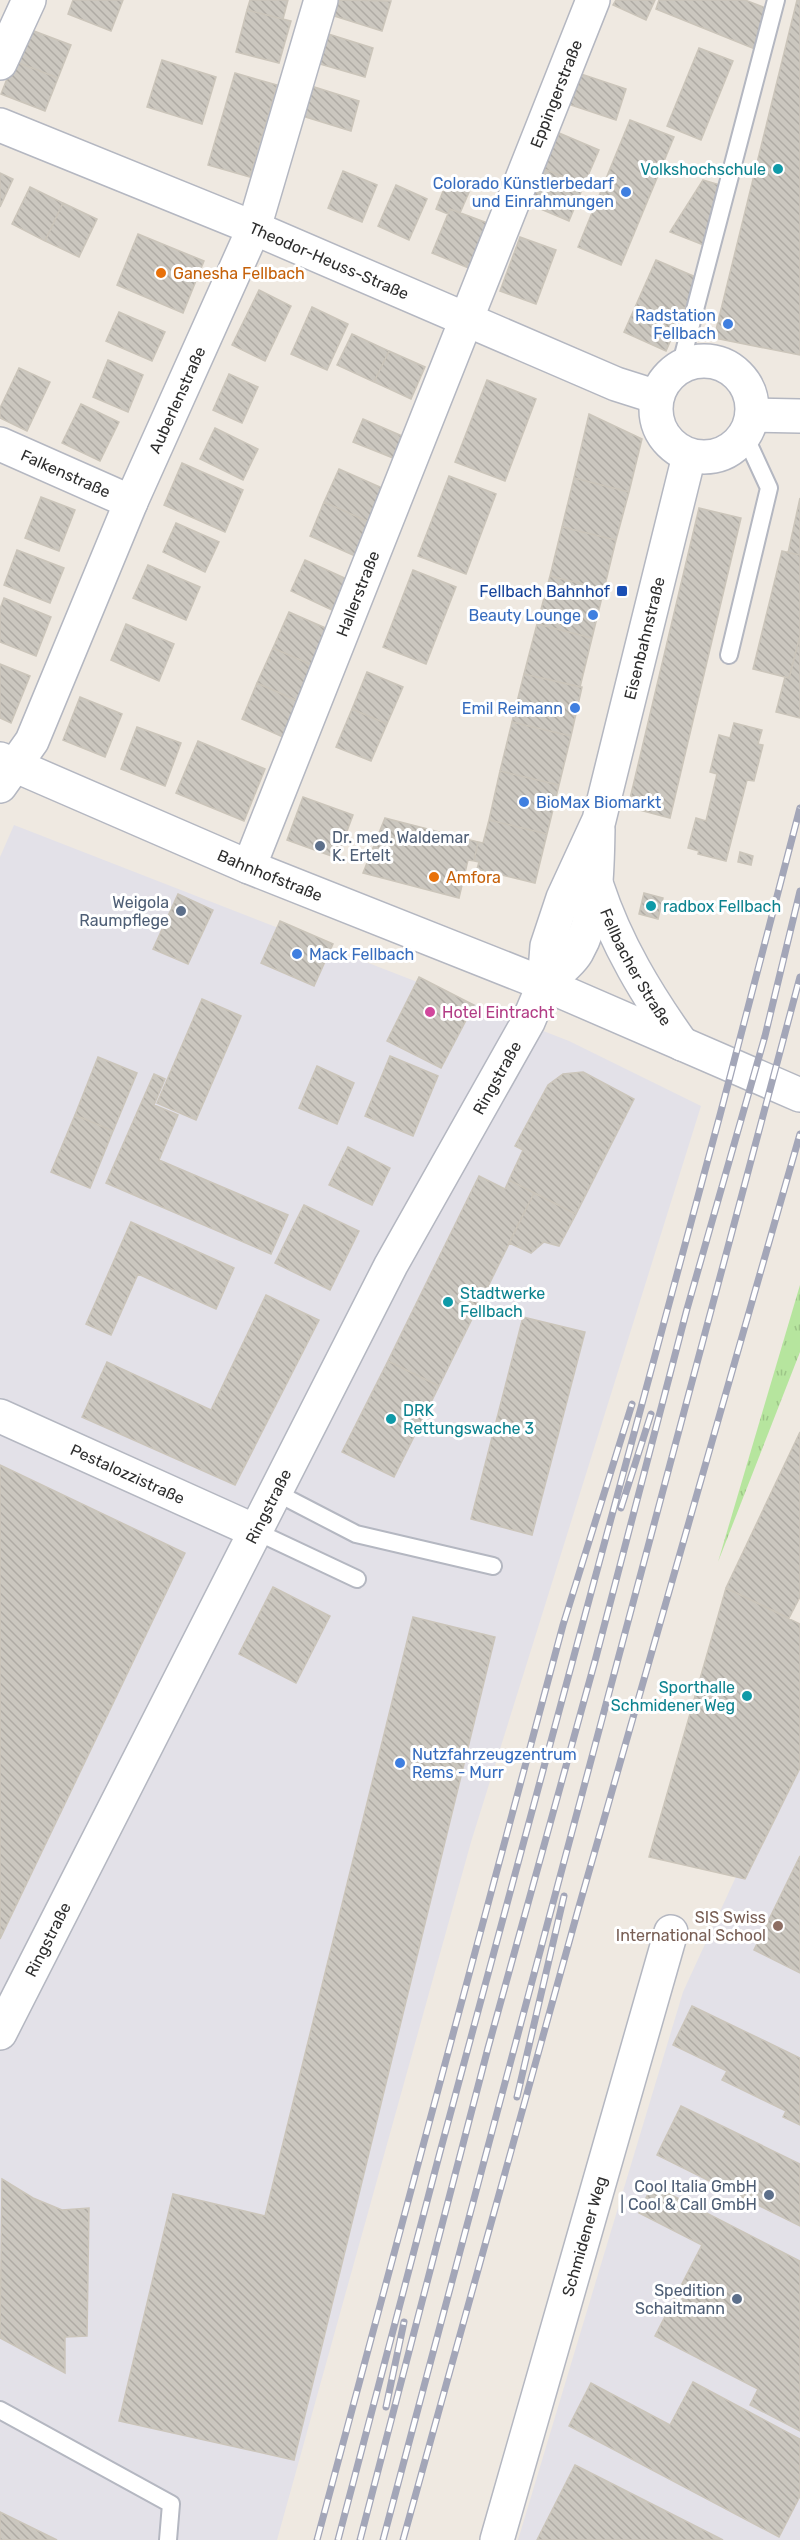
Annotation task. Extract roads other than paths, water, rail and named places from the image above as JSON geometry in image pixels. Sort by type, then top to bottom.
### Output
[{"type":"street","points":[[0,63],[29,0]]},
{"type":"street","name":"Auberlenstraße","points":[[5,770],[32,741],[131,502],[254,228],[321,0]]},
{"type":"street","name":"Eppingerstraße","points":[[467,320],[593,0]]},
{"type":"street","name":"Theodor-Heuss-Straße","points":[[0,125],[254,228],[616,384],[657,397]]},
{"type":"street","name":"Hallerstraße","points":[[249,867],[467,320]]},
{"type":"street","points":[[704,361],[727,366],[740,376],[748,389],[749,425],[734,448],[719,456],[704,458],[689,456],[673,447],[662,434],[656,418],[657,397],[669,376],[680,367],[704,361]]},
{"type":"street","points":[[749,425],[800,416]]},
{"type":"street","name":"Falkenstraße","points":[[0,444],[131,502]]},
{"type":"street","name":"Eisenbahnstraße","points":[[544,984],[547,945],[569,880],[598,820],[689,456]]},
{"type":"street","name":"Bahnhofstraße","points":[[5,770],[544,984]]},
{"type":"street","name":"Eisenbahnstraße","points":[[544,984],[576,953],[597,886],[598,820]]},
{"type":"street","name":"Fellbacher Straße","points":[[597,886],[618,939],[645,992],[682,1044]]},
{"type":"street","name":"Fellbacher Straße","points":[[544,984],[800,1095]]},
{"type":"street","name":"Ringstraße","points":[[0,2033],[391,1265],[520,1039],[544,984]]},
{"type":"street","name":"Pestalozzistraße","points":[[0,1416],[255,1532]]},
{"type":"street","name":"Schmidener Weg","points":[[497,2540],[671,1932]]},
{"type":"lane","points":[[680,367],[776,0]]},
{"type":"lane","points":[[729,656],[769,488],[749,425]]},
{"type":"lane","points":[[275,1492],[356,1534],[493,1566]]},
{"type":"lane","points":[[255,1532],[357,1579]]},
{"type":"lane","points":[[0,2410],[171,2504],[168,2540]]},
{"type":"railway","points":[[338,2540],[440,2152],[720,1115],[800,808]]},
{"type":"railway","points":[[360,2540],[488,2048],[595,1661],[687,1309],[765,1036],[800,891]]},
{"type":"railway","points":[[383,2540],[800,977]]},
{"type":"railway","points":[[403,2540],[578,1910],[800,1134]]},
{"type":"railway","points":[[317,2540],[563,1625],[632,1404]]},
{"type":"railway","points":[[621,1508],[651,1414]]},
{"type":"railway","points":[[517,2097],[564,1896]]},
{"type":"railway","points":[[386,2407],[404,2322]]},
{"type":"place","name":"Volkshochschule","points":[[778,169]]},
{"type":"place","name":"Colorado Künstlerbedarf und Einrahmungen","points":[[626,192]]},
{"type":"place","name":"Ganesha Fellbach","points":[[161,273]]},
{"type":"place","name":"Radstation Fellbach","points":[[728,324]]},
{"type":"place","name":"Fellbach Bahnhof","points":[[622,591]]},
{"type":"place","name":"Beauty Lounge","points":[[593,615]]},
{"type":"place","name":"Emil Reimann","points":[[575,708]]},
{"type":"place","name":"BioMax Biomarkt","points":[[524,802]]},
{"type":"place","name":"Dr. med. Waldemar K. Ertelt","points":[[320,846]]},
{"type":"place","name":"Amfora","points":[[434,877]]},
{"type":"place","name":"radbox Fellbach","points":[[651,906]]},
{"type":"place","name":"Weigola Raumpflege","points":[[181,911]]},
{"type":"place","name":"Mack Fellbach","points":[[297,954]]},
{"type":"place","name":"Hotel Eintracht","points":[[430,1012]]},
{"type":"place","name":"Stadtwerke Fellbach","points":[[448,1302]]},
{"type":"place","name":"DRK Rettungswache 3","points":[[391,1419]]},
{"type":"place","name":"Sporthalle Schmidener Weg","points":[[747,1696]]},
{"type":"place","name":"Nutzfahrzeugzentrum Rems - Murr","points":[[400,1763]]},
{"type":"place","name":"SIS Swiss International School","points":[[778,1926]]},
{"type":"place","name":"Cool Italia GmbH | Cool & Call GmbH","points":[[769,2195]]},
{"type":"place","name":"Spedition Schaitmann","points":[[737,2299]]}]
